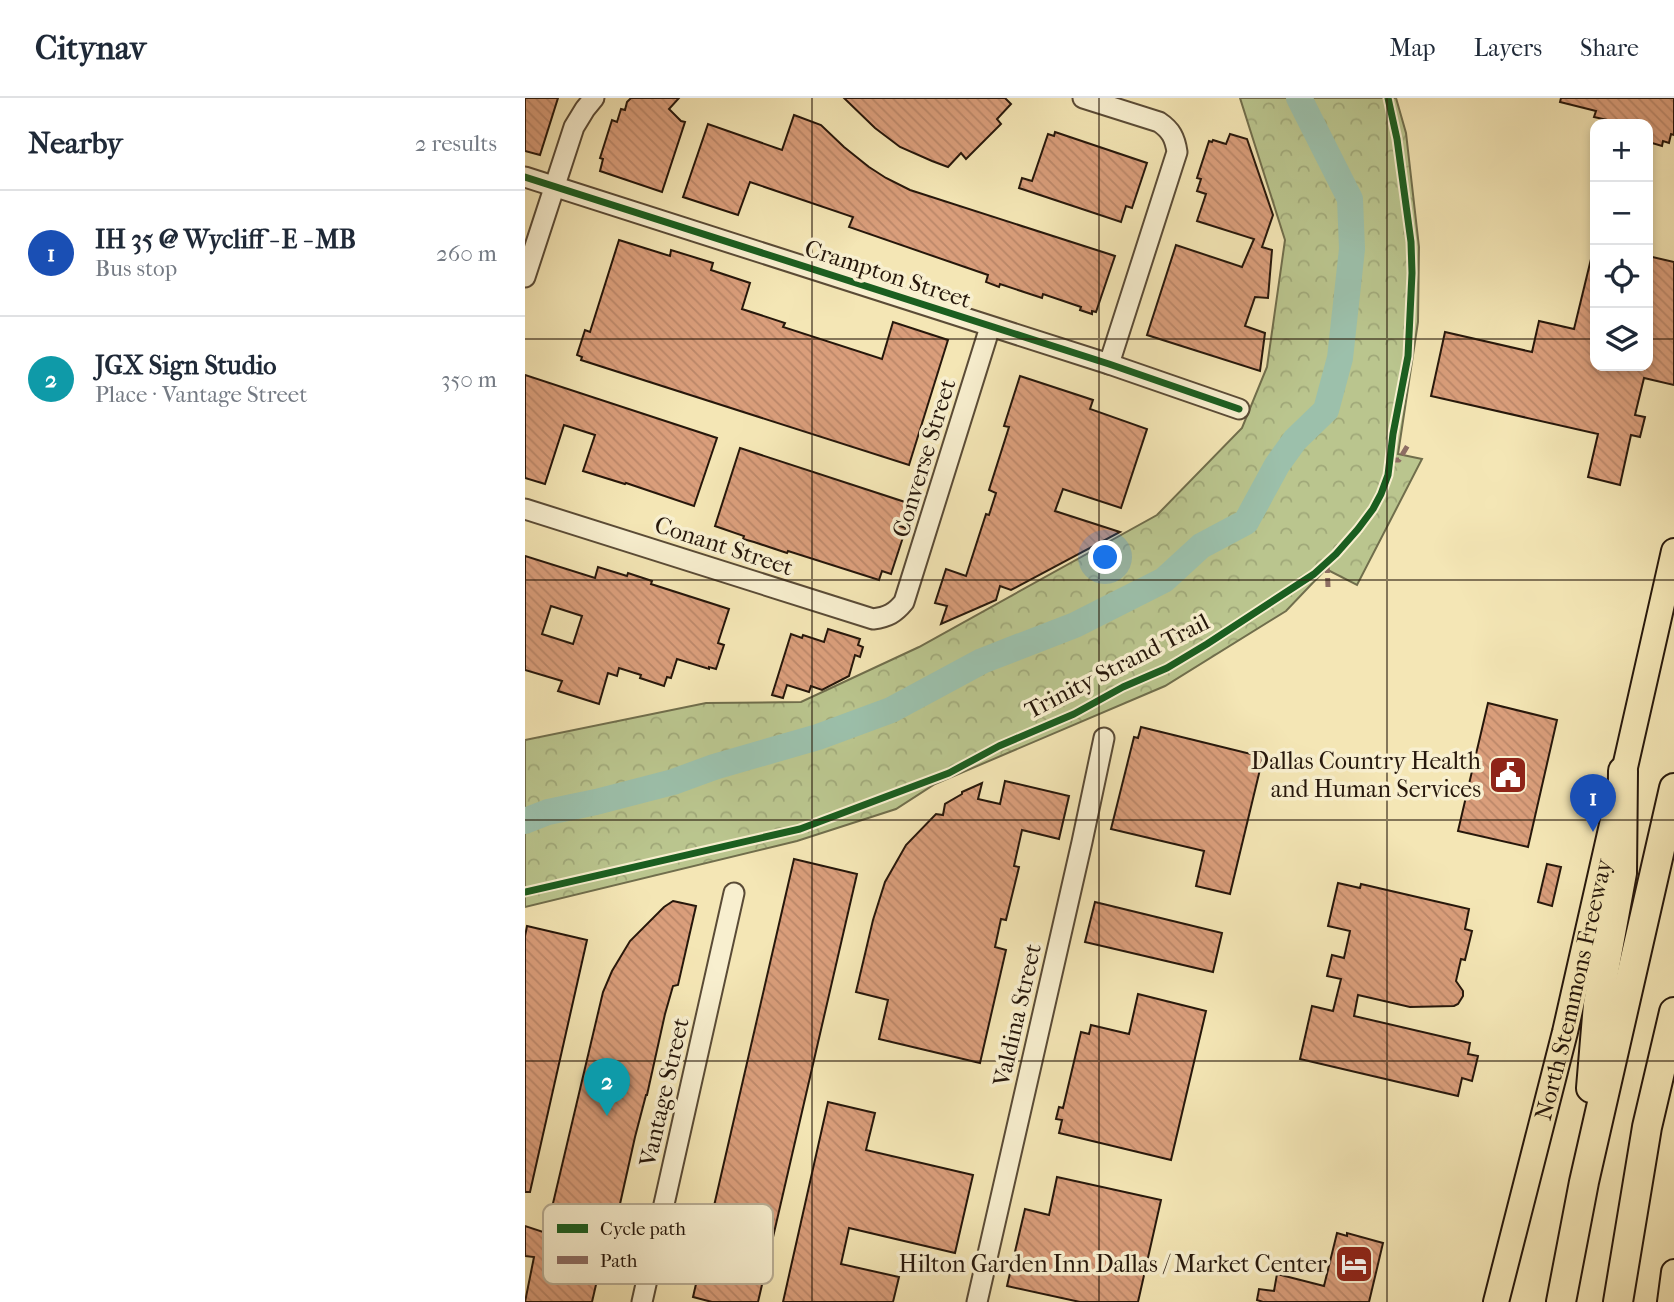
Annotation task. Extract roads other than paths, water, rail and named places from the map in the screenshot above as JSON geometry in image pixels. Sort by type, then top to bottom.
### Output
[{"type":"highway","points":[[1584,1182],[1598,1004],[1622,873],[1623,771]]},
{"type":"highway","points":[[1561,1302],[1584,1182],[1674,788]]},
{"type":"highway","points":[[1618,1302],[1647,1127],[1674,1012]]},
{"type":"highway","points":[[1647,1127],[1674,1088]]},
{"type":"main road","name":"North Stemmons Freeway","points":[[1496,1302],[1565,1032],[1674,551]]},
{"type":"main road","points":[[1670,1302],[1674,1272]]},
{"type":"street","points":[[525,277],[574,127],[594,98]]},
{"type":"street","points":[[1083,98],[1160,122],[1170,129],[1177,152],[1109,364]]},
{"type":"street","name":"Crampton Street","points":[[525,177],[1109,364],[1239,409]]},
{"type":"street","name":"Converse Street","points":[[904,602],[990,327]]},
{"type":"street","name":"Conant Street","points":[[525,509],[873,619],[886,618],[904,602]]},
{"type":"street","name":"Valdina Street","points":[[977,1302],[1104,738]]},
{"type":"street","name":"Vantage Street","points":[[664,1204],[734,893]]},
{"type":"street","name":"Vantage Street","points":[[642,1302],[646,1284]]},
{"type":"waterway","points":[[525,821],[548,812],[673,782],[714,767],[818,737],[891,710],[982,661],[1075,625],[1164,580],[1201,546],[1246,522],[1277,465],[1295,440],[1326,410],[1340,358],[1352,249],[1350,199],[1299,98]]},
{"type":"place","name":"Dallas Country Health and Human Services","points":[[1508,775]]},
{"type":"place","name":"IH 35 @ Wycliff - E - MB","points":[[1593,832]]},
{"type":"place","name":"JGX Sign Studio","points":[[607,1116]]},
{"type":"place","name":"Hilton Garden Inn Dallas / Market Center","points":[[1354,1264]]}]
